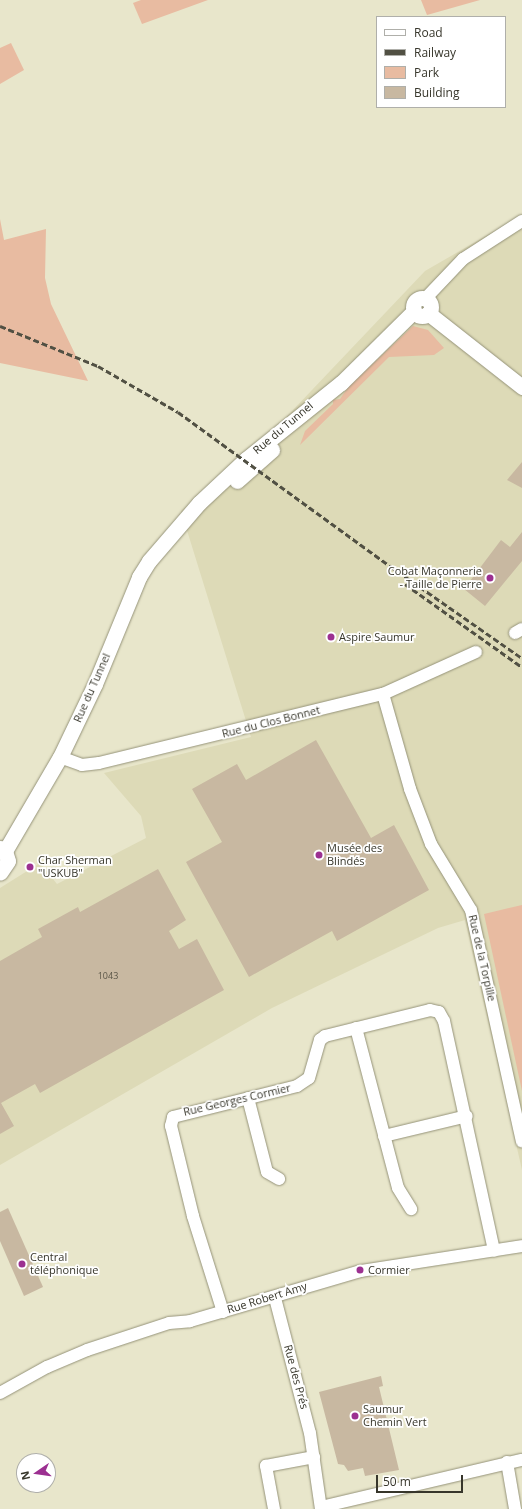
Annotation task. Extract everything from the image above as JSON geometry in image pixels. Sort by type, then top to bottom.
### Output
[{"type":"street","points":[[522,221],[463,259],[422,308],[522,386]]},
{"type":"street","name":"Rue du Tunnel","points":[[2,849],[60,757],[96,684],[139,577],[178,527],[246,459],[341,383],[422,308]]},
{"type":"street","name":"Rue du Clos Bonnet","points":[[60,757],[82,765],[99,764],[384,694],[476,652]]},
{"type":"street","name":"Rue de la Torpille","points":[[384,694],[410,790],[431,844],[471,910],[522,1141]]},
{"type":"street","points":[[0,873],[7,865],[2,849]]},
{"type":"street","name":"Rue Georges Cormier","points":[[224,1312],[193,1216],[171,1126],[173,1117],[305,1082],[309,1078],[320,1040],[356,1028],[430,1010],[439,1012],[444,1021],[467,1116],[494,1251]]},
{"type":"street","points":[[356,1028],[398,1188],[411,1209]]},
{"type":"street","points":[[248,1098],[267,1172],[279,1179]]},
{"type":"street","points":[[384,1136],[467,1116]]},
{"type":"street","name":"Rue Robert Amy","points":[[0,1393],[47,1367],[87,1350],[169,1323],[190,1321],[224,1312],[275,1298],[301,1286],[361,1271],[522,1246]]},
{"type":"street","name":"Rue des Prés","points":[[275,1298],[310,1433],[321,1508]]},
{"type":"street","points":[[274,1509],[266,1466],[314,1457]]},
{"type":"street","points":[[321,1508],[507,1462],[522,1460]]},
{"type":"street","points":[[507,1462],[516,1509]]},
{"type":"shaded area","points":[[522,215],[522,1170],[465,920],[438,928],[272,1008],[0,1165],[0,888],[40,863],[57,884],[146,838],[141,816],[104,773],[251,737],[181,511],[274,430],[425,271]]},
{"type":"green space","points":[[141,0],[208,0],[142,24],[133,3]]},
{"type":"green space","points":[[421,0],[480,0],[427,15]]},
{"type":"green space","points":[[11,43],[24,70],[0,84],[0,48]]},
{"type":"green space","points":[[0,219],[4,240],[46,229],[45,278],[51,304],[88,381],[0,363]]},
{"type":"green space","points":[[413,326],[428,330],[444,348],[434,355],[389,357],[300,445],[305,431],[333,404],[333,400],[340,399],[349,386]]},
{"type":"green space","points":[[522,905],[522,1091],[484,914]]},
{"type":"building","points":[[522,462],[522,488],[507,480]]},
{"type":"building","name":"Cobat Maçonnerie - Taille de Pierre","points":[[522,532],[522,561],[485,606],[464,589],[501,540],[510,547]]},
{"type":"building","name":"Musée des Blindés","points":[[316,740],[371,838],[394,825],[429,890],[337,941],[332,931],[249,977],[186,862],[222,842],[192,789],[237,764],[246,780]]},
{"type":"building","points":[[158,869],[186,920],[169,931],[179,949],[197,939],[224,990],[40,1093],[35,1084],[1,1103],[14,1126],[0,1134],[0,961],[42,937],[38,929],[78,907],[80,912]]},
{"type":"building","name":"Central téléphonique","points":[[8,1208],[43,1287],[24,1296],[0,1241],[0,1212]]},
{"type":"building","name":"Saumur Chemin Vert","points":[[381,1376],[383,1386],[379,1387],[399,1470],[365,1476],[363,1468],[348,1471],[344,1465],[338,1464],[319,1392]]},
{"type":"railway","points":[[0,326],[98,366],[178,412],[390,566],[522,658]]},
{"type":"railway","points":[[405,584],[522,667]]},
{"type":"place","name":"Cobat Maçonnerie - Taille de Pierre","points":[[490,578]]},
{"type":"place","name":"Aspire Saumur","points":[[331,637]]},
{"type":"place","name":"Musée des Blindés","points":[[319,855]]},
{"type":"place","name":"Char Sherman \"USKUB\"","points":[[30,867]]},
{"type":"place","name":"Central téléphonique","points":[[22,1264]]},
{"type":"place","name":"Cormier","points":[[360,1270]]},
{"type":"place","name":"Saumur Chemin Vert","points":[[355,1416]]}]
